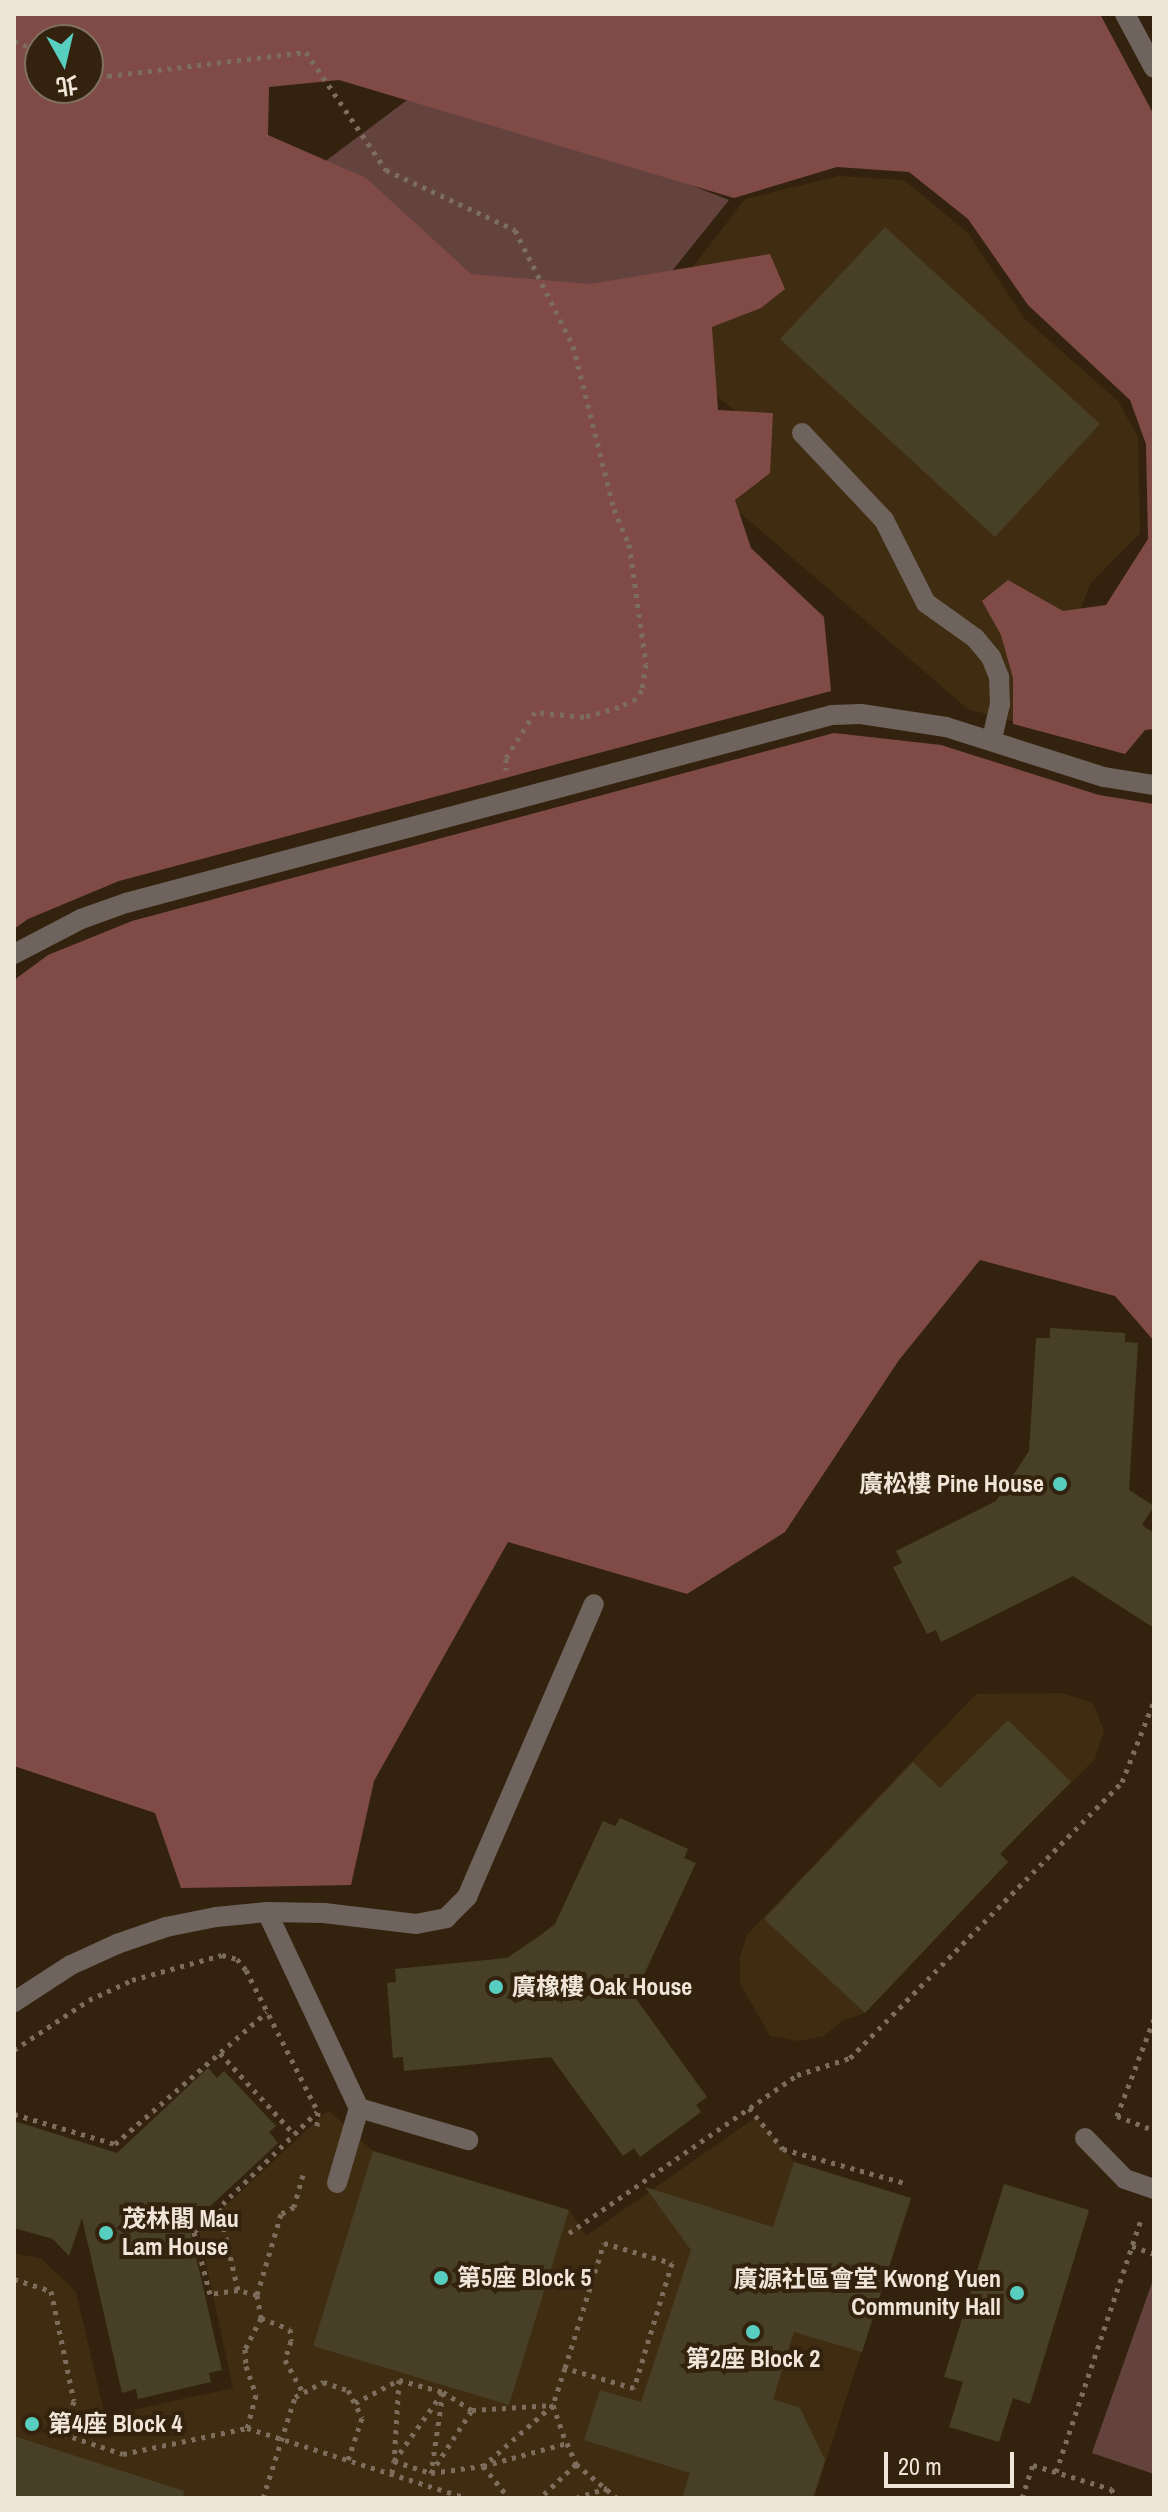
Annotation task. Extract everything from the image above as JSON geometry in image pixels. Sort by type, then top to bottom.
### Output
[{"type":"street","points":[[1125,14],[1154,68]]},
{"type":"street","points":[[802,433],[884,520],[926,603],[975,638],[991,657],[999,677],[1000,704],[992,740]]},
{"type":"street","points":[[14,954],[81,919],[126,903],[840,714],[917,721],[992,740],[1104,777],[1154,785]]},
{"type":"street","points":[[14,2002],[71,1965],[117,1944],[166,1927],[216,1917],[267,1912],[324,1913],[416,1924],[446,1918],[467,1897],[594,1604]]},
{"type":"street","points":[[267,1912],[359,2108],[337,2183]]},
{"type":"street","points":[[359,2108],[468,2140]]},
{"type":"street","points":[[1085,2138],[1125,2179],[1152,2189]]},
{"type":"path","points":[[104,75],[306,52],[386,170],[515,230],[573,346],[614,509],[629,544],[646,664],[642,690],[636,699],[619,707],[584,717],[535,712],[506,758],[508,801]]},
{"type":"path","points":[[569,2233],[797,2075],[850,2058],[1122,1782],[1154,1701]]},
{"type":"path","points":[[14,2050],[49,2024],[103,1993],[176,1965],[222,1955],[237,1959],[246,1970],[318,2112],[314,2138]]},
{"type":"path","points":[[14,2114],[115,2144],[267,2012]]},
{"type":"path","points":[[1154,2019],[1117,2116],[1154,2130]]},
{"type":"path","points":[[220,2053],[294,2134]]},
{"type":"path","points":[[749,2108],[783,2149],[905,2183]]},
{"type":"path","points":[[257,2295],[238,2290],[210,2294],[194,2232],[318,2112]]},
{"type":"path","points":[[247,2428],[256,2395],[246,2366],[245,2349],[261,2318],[257,2295],[281,2214],[294,2207],[306,2165]]},
{"type":"path","points":[[1056,2472],[1152,2189]]},
{"type":"path","points":[[219,2208],[238,2290]]},
{"type":"path","points":[[483,2466],[553,2405],[604,2243],[672,2263],[634,2388],[565,2368]]},
{"type":"path","points":[[1132,2246],[1154,2254]]},
{"type":"path","points":[[14,2279],[51,2291],[74,2401],[63,2434],[123,2454],[247,2428],[467,2498]]},
{"type":"path","points":[[261,2318],[290,2329],[291,2341],[285,2360],[303,2393]]},
{"type":"path","points":[[355,2403],[399,2380],[443,2392],[472,2410],[553,2405]]},
{"type":"path","points":[[392,2473],[399,2380]]},
{"type":"path","points":[[263,2498],[295,2397],[323,2382],[348,2390],[362,2418],[348,2460]]},
{"type":"path","points":[[394,2461],[443,2392]]},
{"type":"path","points":[[431,2473],[443,2392]]},
{"type":"path","points":[[553,2405],[576,2464],[617,2498]]},
{"type":"path","points":[[431,2473],[472,2410]]},
{"type":"path","points":[[394,2461],[431,2473],[483,2466],[567,2443]]},
{"type":"path","points":[[540,2498],[576,2464]]},
{"type":"path","points":[[1022,2498],[1033,2465],[1111,2489],[1117,2498]]},
{"type":"path","points":[[483,2466],[509,2498]]},
{"type":"path","points":[[576,2498],[607,2488]]},
{"type":"path","points":[[601,2498],[607,2488]]},
{"type":"shaded area","points":[[14,14],[1100,14],[1154,115],[1154,729],[1145,730],[1125,754],[1013,724],[1013,678],[1001,635],[982,601],[1008,580],[1063,611],[1106,605],[1148,539],[1146,444],[1130,400],[1028,305],[968,219],[909,172],[837,167],[734,198],[339,80],[269,87],[268,135],[366,178],[471,274],[590,284],[770,254],[785,289],[761,308],[712,327],[718,410],[773,413],[770,473],[735,500],[751,548],[824,617],[831,691],[119,881],[28,919],[14,929]]},
{"type":"shaded area","points":[[430,83],[729,200],[611,347],[149,293]]},
{"type":"shaded area","points":[[839,176],[904,180],[968,233],[1025,319],[1118,401],[1138,437],[1140,533],[1090,584],[1035,727],[968,709],[717,493],[759,430],[641,335],[745,199]]},
{"type":"shaded area","points":[[834,733],[941,745],[1099,795],[1154,804],[1154,1341],[1115,1296],[980,1260],[899,1360],[785,1532],[687,1594],[508,1542],[374,1781],[351,1885],[181,1888],[155,1813],[14,1766],[14,980],[48,955],[132,921]]},
{"type":"shaded area","points":[[1062,1693],[1093,1703],[1104,1731],[1095,1759],[1000,1853],[1008,1862],[865,2013],[842,2021],[824,2036],[798,2041],[770,2036],[740,1983],[740,1957],[747,1935],[976,1694]]},
{"type":"shaded area","points":[[328,2110],[373,2151],[569,2210],[586,2236],[756,2117],[794,2162],[911,2198],[814,2498],[14,2498],[14,2253],[42,2259],[76,2292],[105,2416],[233,2388],[199,2231]]},
{"type":"shaded area","points":[[1154,2277],[1154,2474],[1092,2453]]},
{"type":"building","points":[[885,227],[1100,424],[995,537],[780,339]]},
{"type":"building","name":"廣松樓 Pine House","points":[[1050,1328],[1125,1333],[1125,1342],[1138,1343],[1129,1490],[1154,1506],[1142,1525],[1154,1533],[1154,1628],[1073,1576],[941,1642],[936,1630],[927,1634],[893,1567],[902,1563],[896,1551],[996,1501],[1029,1451],[1036,1338],[1050,1338]]},
{"type":"building","points":[[1008,1720],[1071,1782],[1000,1854],[1008,1862],[865,2013],[764,1919],[913,1762],[940,1788]]},
{"type":"building","name":"廣橡樓 Oak House","points":[[620,1818],[688,1849],[684,1858],[696,1863],[634,1996],[707,2097],[696,2105],[701,2112],[640,2157],[634,2148],[623,2156],[551,2057],[404,2071],[403,2057],[393,2058],[387,1983],[396,1982],[395,1969],[507,1958],[538,1937],[555,1924],[603,1821],[615,1826]]},
{"type":"building","name":"茂林閣 Mau Lam House","points":[[208,2068],[217,2078],[224,2071],[276,2126],[269,2132],[278,2143],[189,2226],[222,2370],[209,2373],[211,2382],[138,2399],[136,2389],[122,2393],[82,2218],[69,2256],[53,2239],[14,2228],[14,2121],[117,2153]]},
{"type":"building","name":"第5座 Block 5","points":[[373,2151],[569,2210],[509,2405],[313,2346]]},
{"type":"building","name":"第2座 Block 2","points":[[794,2162],[911,2198],[862,2352],[794,2332],[773,2399],[800,2408],[825,2460],[813,2498],[682,2498],[690,2473],[584,2440],[600,2390],[641,2402],[691,2250],[645,2187],[773,2227]]},
{"type":"building","name":"廣源社區會堂 Kwong Yuen Community Hall","points":[[1004,2184],[1089,2210],[1030,2404],[1013,2398],[999,2442],[949,2427],[963,2382],[944,2377]]},
{"type":"building","name":"第4座 Block 4","points":[[14,2436],[184,2491],[183,2498],[14,2498]]},
{"type":"place","name":"廣松樓 Pine House","points":[[1060,1484]]},
{"type":"place","name":"廣橡樓 Oak House","points":[[496,1987]]},
{"type":"place","name":"茂林閣 Mau Lam House","points":[[106,2233]]},
{"type":"place","name":"第5座 Block 5","points":[[441,2278]]},
{"type":"place","name":"廣源社區會堂 Kwong Yuen Community Hall","points":[[1017,2293]]},
{"type":"place","name":"第2座 Block 2","points":[[753,2332]]},
{"type":"place","name":"第4座 Block 4","points":[[32,2424]]}]
